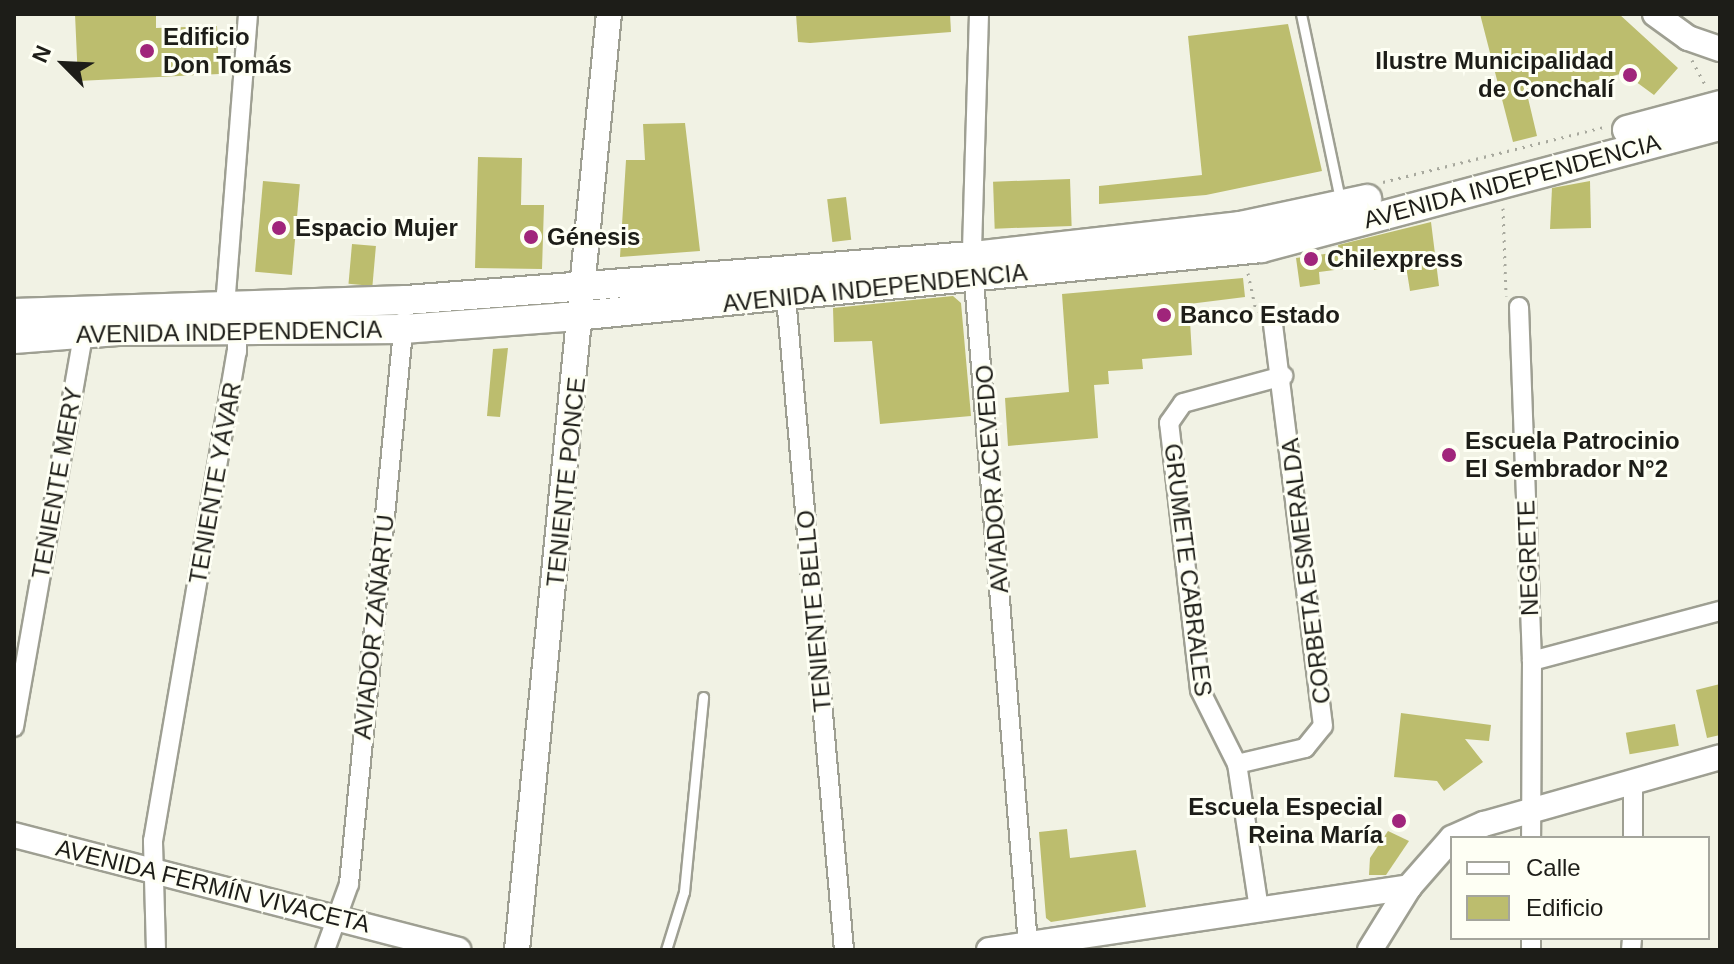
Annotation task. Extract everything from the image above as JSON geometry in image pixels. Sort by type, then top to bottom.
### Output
[{"type":"main road","name":"TENIENTE PONCE","points":[[517,950],[583,316],[609,14]]},
{"type":"main road","points":[[1655,14],[1688,38],[1720,49]]},
{"type":"main road","name":"AVENIDA INDEPENDENCIA","points":[[14,313],[234,318],[403,329],[583,316],[785,284],[973,267],[1244,250],[1717,100]]},
{"type":"main road","name":"AVENIDA INDEPENDENCIA","points":[[973,267],[1240,226],[1340,199],[1720,126]]},
{"type":"main road","name":"AVENIDA INDEPENDENCIA","points":[[14,339],[406,300],[585,288],[785,284]]},
{"type":"main road","points":[[1458,836],[1532,810],[1720,757]]},
{"type":"main road","name":"AVENIDA FERMÍN VIVACETA","points":[[14,835],[458,950]]},
{"type":"main road","points":[[1370,950],[1409,887],[1450,840]]},
{"type":"main road","points":[[989,950],[1409,887]]},
{"type":"street","name":"TENIENTE YÁVAR","points":[[156,950],[153,841],[222,449],[234,318],[226,294],[248,14]]},
{"type":"street","name":"AVIADOR ACEVEDO","points":[[979,14],[973,267],[1028,944]]},
{"type":"street","name":"TENIENTE BELLO","points":[[785,284],[844,950]]},
{"type":"street","name":"AVIADOR ZAÑARTU","points":[[325,950],[334,917],[349,884],[406,300]]},
{"type":"street","name":"NEGRETE","points":[[1519,307],[1532,661],[1531,836]]},
{"type":"street","name":"CORBETA ESMERALDA","points":[[1237,764],[1305,748],[1323,726],[1283,376],[1272,318]]},
{"type":"street","name":"TENIENTE MERY","points":[[14,727],[83,334]]},
{"type":"street","name":"GRUMETE CABRALES","points":[[1259,909],[1237,764],[1200,690],[1169,429],[1172,413],[1183,403],[1283,376]]},
{"type":"street","points":[[1532,661],[1720,611]]},
{"type":"street","points":[[1633,782],[1633,836]]},
{"type":"lane","points":[[1301,14],[1340,199]]},
{"type":"lane","points":[[666,950],[684,892],[703,697]]},
{"type":"path","points":[[1688,38],[1692,62],[1717,100]]},
{"type":"path","points":[[1340,199],[1501,167],[1613,124]]},
{"type":"path","points":[[1501,167],[1506,308],[1519,307]]},
{"type":"path","points":[[1244,250],[1258,321],[1272,318]]},
{"type":"building","name":"Edificio Don Tomás","points":[[75,14],[156,14],[156,28],[217,26],[219,74],[78,81]]},
{"type":"building","points":[[796,14],[950,14],[951,32],[798,42]]},
{"type":"building","points":[[1480,14],[1619,14],[1678,68],[1654,95],[1624,73],[1528,98],[1537,136],[1513,142]]},
{"type":"building","points":[[1288,24],[1322,171],[1206,195],[1099,204],[1099,186],[1202,175],[1188,36]]},
{"type":"building","points":[[685,123],[700,251],[620,257],[626,160],[645,160],[643,124]]},
{"type":"building","points":[[478,157],[522,158],[521,205],[544,205],[542,269],[475,268]]},
{"type":"building","points":[[1070,179],[1072,226],[995,229],[993,182]]},
{"type":"building","name":"Espacio Mujer","points":[[263,181],[300,184],[292,275],[255,272]]},
{"type":"building","points":[[1590,181],[1591,228],[1550,229],[1552,188]]},
{"type":"building","points":[[846,197],[851,240],[832,242],[827,199]]},
{"type":"building","points":[[1431,222],[1439,286],[1410,291],[1406,266],[1374,270],[1373,265],[1319,272],[1320,284],[1300,287],[1296,258],[1339,252],[1338,245]]},
{"type":"building","points":[[352,244],[376,246],[372,286],[349,284]]},
{"type":"building","points":[[1243,278],[1245,297],[1189,304],[1192,355],[1142,359],[1143,369],[1108,371],[1109,384],[1094,385],[1098,438],[1008,446],[1005,398],[1069,392],[1062,294]]},
{"type":"building","points":[[953,296],[961,303],[971,416],[880,424],[872,341],[834,342],[833,308]]},
{"type":"building","points":[[508,348],[500,417],[487,416],[493,349]]},
{"type":"building","points":[[1720,684],[1720,735],[1707,738],[1696,690]]},
{"type":"building","points":[[1401,713],[1491,725],[1489,741],[1465,739],[1483,762],[1444,791],[1437,781],[1394,777]]},
{"type":"building","points":[[1675,724],[1679,746],[1630,754],[1626,733]]},
{"type":"building","points":[[1067,829],[1070,858],[1136,850],[1146,907],[1051,922],[1046,918],[1039,832]]},
{"type":"building","points":[[1388,831],[1409,841],[1386,875],[1369,875],[1370,858]]},
{"type":"place","name":"Edificio Don Tomás","points":[[147,51]]},
{"type":"place","name":"Ilustre Municipalidad de Conchalí","points":[[1630,75]]},
{"type":"place","name":"Espacio Mujer","points":[[279,228]]},
{"type":"place","name":"Génesis","points":[[531,237]]},
{"type":"place","name":"Chilexpress","points":[[1311,259]]},
{"type":"place","name":"Banco Estado","points":[[1164,315]]},
{"type":"place","name":"Escuela Patrocinio El Sembrador N°2","points":[[1449,455]]},
{"type":"place","name":"Escuela Especial Reina María","points":[[1399,821]]}]
